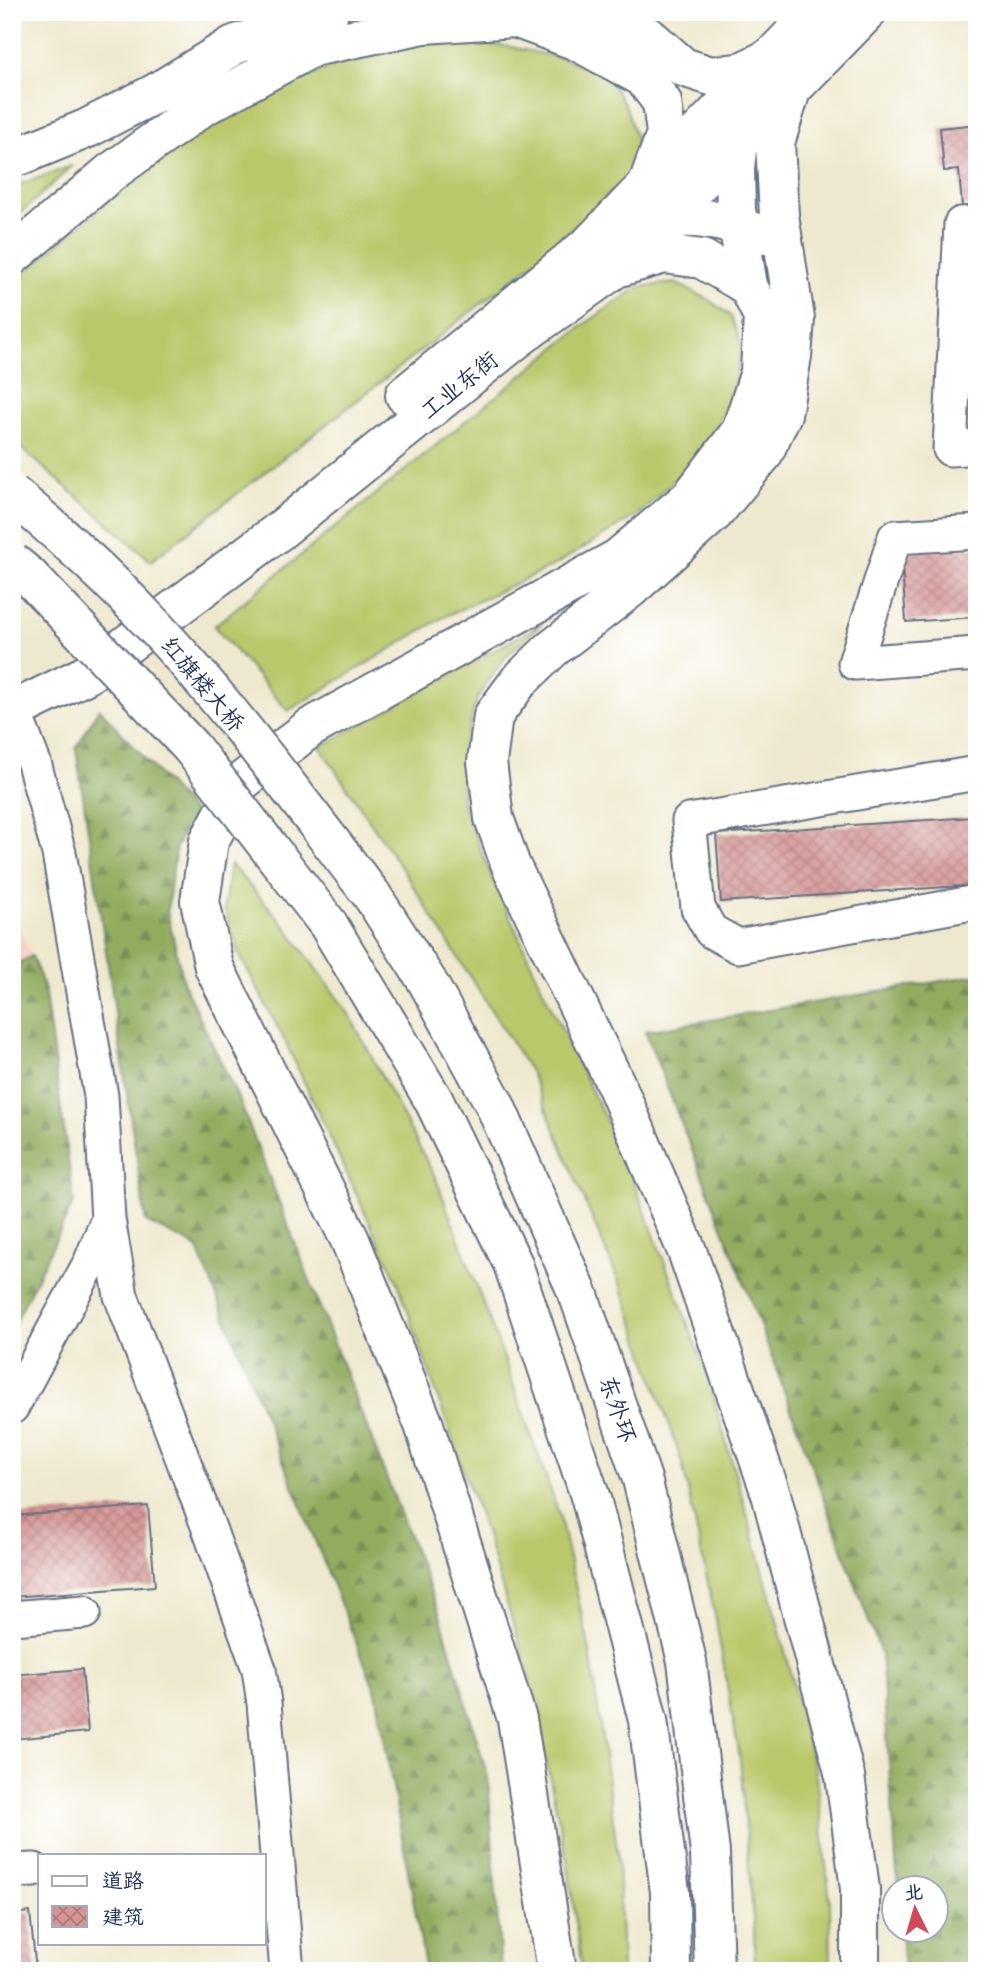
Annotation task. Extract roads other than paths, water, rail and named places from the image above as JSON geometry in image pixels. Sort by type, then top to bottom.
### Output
[{"type":"main road","points":[[12,157],[88,128],[156,93],[234,45],[329,12]]},
{"type":"main road","points":[[594,12],[649,37],[683,66],[711,76],[781,72],[775,143],[785,259],[795,319],[792,356],[782,414],[763,454],[714,513],[631,588],[552,649],[519,681],[493,716],[487,762],[494,818],[511,866],[618,1089],[687,1251],[771,1494],[845,1776],[860,1889],[860,1971]]},
{"type":"main road","name":"工业东街","points":[[13,704],[86,676],[278,532],[518,338],[603,256],[737,144],[815,12]]},
{"type":"main road","name":"工业东街","points":[[603,256],[653,215],[690,138],[781,72],[821,61],[867,12]]},
{"type":"main road","points":[[12,256],[110,173],[202,107],[313,47],[424,23],[515,18],[577,41],[643,76],[662,102],[666,134],[653,215],[714,219],[739,225],[761,236],[785,259]]},
{"type":"main road","points":[[683,66],[694,109],[690,138]]},
{"type":"main road","points":[[556,1971],[517,1719],[424,1425],[350,1240],[214,967],[200,901],[209,841],[240,783],[310,728],[617,559],[690,498],[741,431],[760,372],[763,316],[748,286],[739,225],[735,168],[737,144]]},
{"type":"main road","points":[[603,256],[664,254],[702,258],[748,286]]},
{"type":"main road","name":"红旗楼大桥","points":[[12,494],[50,525],[153,625],[239,726],[371,894]]},
{"type":"main road","points":[[12,562],[30,577],[191,747],[328,924],[433,1099],[513,1264],[591,1499],[648,1720],[670,1892],[671,1971]]},
{"type":"main road","name":"东外环","points":[[371,894],[427,981],[494,1103],[579,1296],[642,1479],[687,1661],[710,1853],[714,1971]]},
{"type":"street","points":[[977,223],[961,224],[967,317],[950,449],[977,447]]},
{"type":"street","points":[[977,532],[895,537],[855,663],[977,654]]},
{"type":"street","points":[[13,704],[34,764],[59,853],[101,1097],[108,1219],[121,1296],[259,1669],[287,1971]]},
{"type":"street","points":[[977,773],[689,821],[698,908],[711,931],[737,946],[977,902]]},
{"type":"street","points":[[12,1407],[91,1261],[108,1219]]},
{"type":"street","points":[[12,1618],[84,1612]]}]
